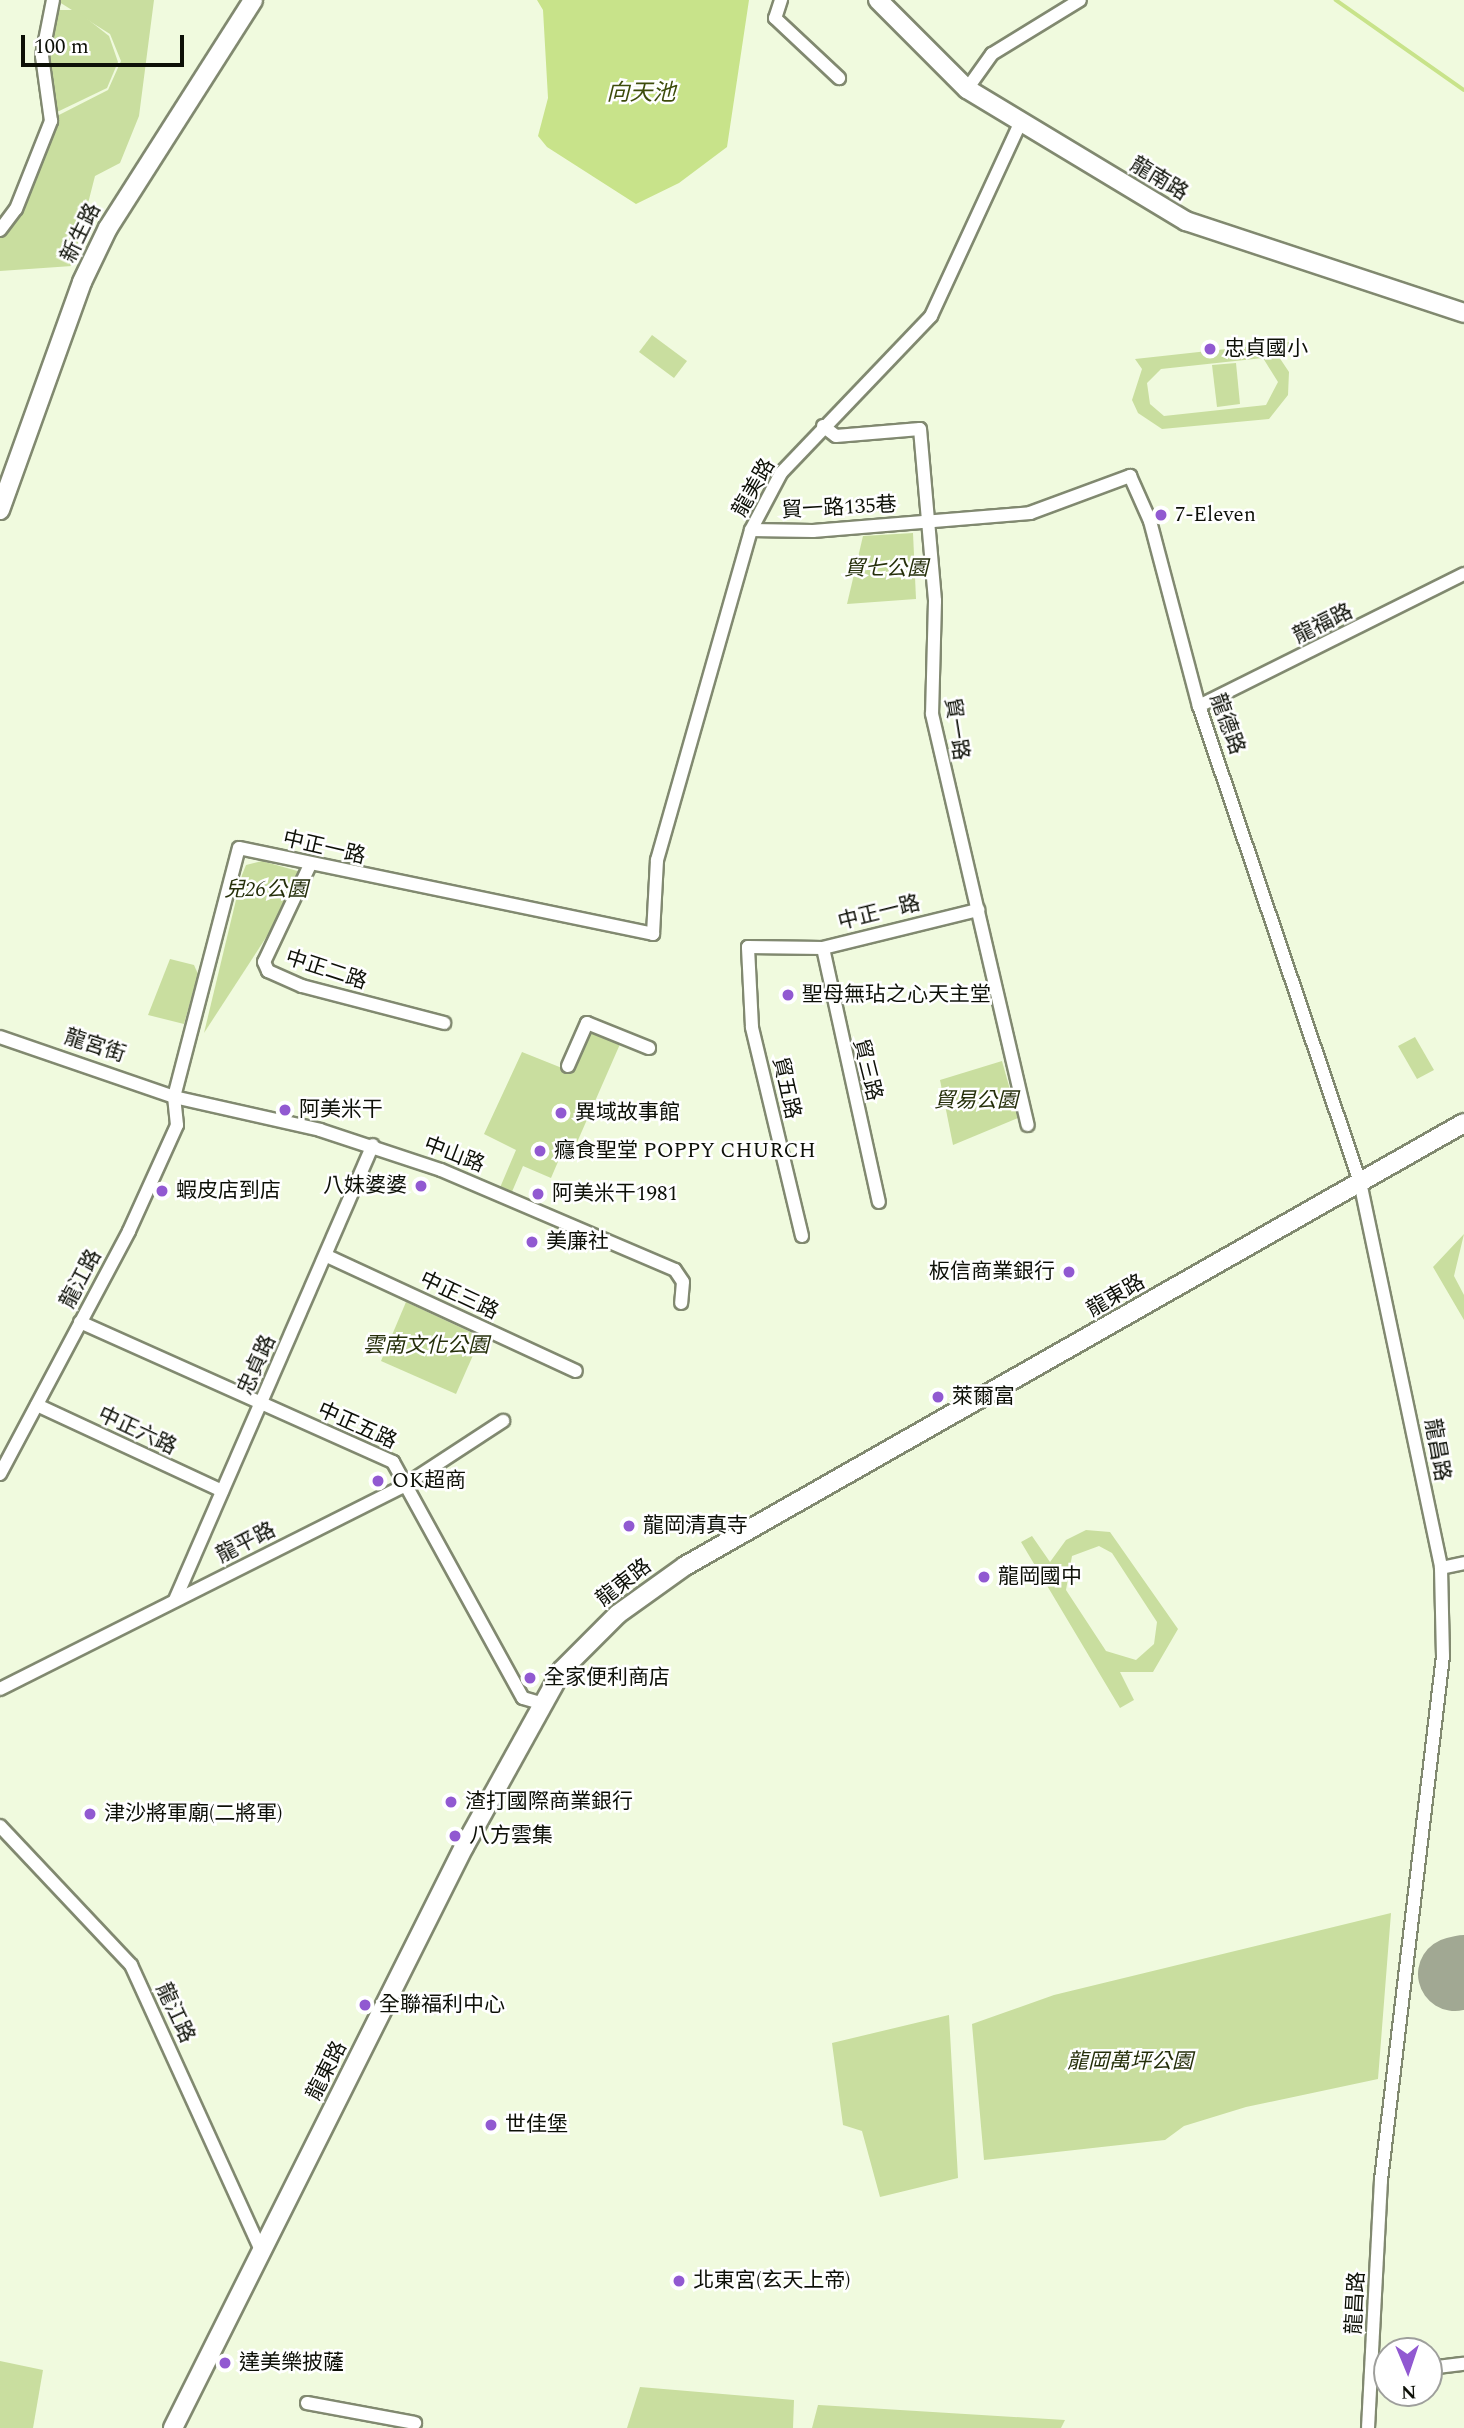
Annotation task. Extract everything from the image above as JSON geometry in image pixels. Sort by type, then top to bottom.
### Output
[{"type":"street","points":[[0,230],[16,209],[51,121],[42,56],[53,0]]},
{"type":"street","name":"新生路","points":[[0,510],[103,239],[128,190],[253,0]]},
{"type":"street","points":[[781,0],[775,18],[839,78]]},
{"type":"street","name":"龍南路","points":[[878,0],[967,89],[1186,221],[1464,313]]},
{"type":"street","points":[[967,89],[992,54],[1080,0]]},
{"type":"street","name":"龍美路","points":[[653,934],[657,860],[751,530],[782,473],[823,426],[931,316],[1020,123]]},
{"type":"street","name":"貿一路","points":[[823,426],[836,436],[920,429],[934,601],[932,713],[1028,1125]]},
{"type":"street","name":"龍德路","points":[[928,523],[1030,513],[1130,476],[1150,521],[1199,706],[1360,1182]]},
{"type":"street","name":"貿一路135巷","points":[[751,530],[928,523]]},
{"type":"street","name":"龍福路","points":[[1199,706],[1464,574]]},
{"type":"street","name":"中正一路","points":[[174,1097],[235,854],[249,848],[309,867],[498,897],[612,930],[653,934]]},
{"type":"street","name":"中正二路","points":[[309,867],[264,962],[268,971],[302,986],[444,1023]]},
{"type":"street","name":"中正一路","points":[[748,947],[823,948],[978,910]]},
{"type":"street","name":"貿五路","points":[[748,947],[752,1027],[802,1236]]},
{"type":"street","name":"貿三路","points":[[823,948],[878,1202]]},
{"type":"street","points":[[568,1066],[587,1023],[649,1048]]},
{"type":"street","name":"龍宮街","points":[[0,1037],[174,1097]]},
{"type":"street","name":"中山路","points":[[174,1097],[373,1145],[675,1270],[683,1282],[681,1304]]},
{"type":"street","name":"龍江路","points":[[0,1474],[156,1177],[177,1125],[174,1097]]},
{"type":"street","name":"龍東路","points":[[173,2428],[540,1703],[562,1670],[618,1614],[685,1566],[1464,1123]]},
{"type":"street","name":"忠貞路","points":[[175,1600],[327,1256],[373,1145]]},
{"type":"street","name":"龍昌路","points":[[1360,1182],[1441,1568],[1444,1647],[1428,1811],[1381,2180],[1368,2428]]},
{"type":"street","name":"中正三路","points":[[327,1256],[576,1371]]},
{"type":"street","name":"中正五路","points":[[80,1322],[260,1405],[393,1462],[402,1471],[402,1487],[523,1698],[540,1703]]},
{"type":"street","name":"中正六路","points":[[37,1405],[222,1491]]},
{"type":"street","name":"龍平路","points":[[0,1689],[402,1487],[503,1421]]},
{"type":"street","points":[[1441,1568],[1464,1563]]},
{"type":"street","name":"龍江路","points":[[0,1826],[131,1965],[262,2252]]},
{"type":"street","points":[[1443,2366],[1464,2364]]},
{"type":"street","points":[[307,2403],[415,2423]]},
{"type":"green space","points":[[56,0],[154,0],[139,116],[120,163],[95,176],[72,266],[0,271],[0,234],[57,116],[108,90],[121,61],[110,34]]},
{"type":"green space","points":[[58,10],[76,10],[109,36],[118,62],[107,88],[55,113],[45,63]]},
{"type":"green space","points":[[652,335],[687,361],[674,378],[639,352]]},
{"type":"green space","points":[[1289,342],[1290,352],[1277,354],[1289,372],[1288,395],[1269,419],[1162,429],[1138,413],[1132,400],[1142,369],[1135,359]],"holes":[[[1263,358],[1278,382],[1266,405],[1164,416],[1150,404],[1147,383],[1161,369]]]},
{"type":"green space","points":[[1236,363],[1240,404],[1217,407],[1212,365]]},
{"type":"green space","name":"貿七公園","points":[[913,533],[916,599],[847,604],[863,536]]},
{"type":"green space","name":"兒26公園","points":[[262,861],[301,872],[302,882],[204,1033],[242,875],[246,865]]},
{"type":"green space","points":[[170,959],[194,965],[198,974],[184,1024],[148,1015]]},
{"type":"green space","points":[[587,1017],[624,1035],[575,1147],[566,1143],[551,1178],[523,1166],[511,1194],[499,1190],[516,1150],[484,1134],[522,1052],[562,1068]]},
{"type":"green space","points":[[1415,1037],[1434,1070],[1417,1079],[1398,1046]]},
{"type":"green space","name":"貿易公園","points":[[1002,1061],[1018,1118],[953,1145],[940,1080]]},
{"type":"green space","points":[[1464,1234],[1454,1276],[1464,1295],[1464,1320],[1433,1267]]},
{"type":"green space","name":"雲南文化公園","points":[[406,1302],[481,1337],[456,1394],[381,1361]]},
{"type":"green space","points":[[1086,1530],[1110,1532],[1178,1629],[1153,1672],[1120,1672],[1134,1700],[1120,1708],[1021,1542],[1032,1536],[1050,1562],[1066,1540]],"holes":[[[1099,1546],[1112,1553],[1157,1622],[1154,1644],[1136,1660],[1106,1651],[1066,1590],[1072,1556]]]},
{"type":"green space","name":"龍岡萬坪公園","points":[[1391,1913],[1378,2079],[1246,2107],[1184,2126],[1165,2140],[984,2160],[972,2024],[1054,1995]]},
{"type":"green space","points":[[949,2015],[958,2178],[880,2197],[862,2131],[843,2125],[832,2043]]},
{"type":"green space","points":[[0,2361],[43,2370],[33,2428],[0,2428]]},
{"type":"green space","points":[[640,2387],[794,2400],[793,2428],[627,2428]]},
{"type":"green space","points":[[818,2405],[1065,2420],[1061,2428],[812,2428]]},
{"type":"water","name":"向天池","points":[[537,0],[749,0],[727,147],[679,183],[636,204],[547,147],[538,136],[548,98],[543,10]]},
{"type":"waterway","points":[[1336,0],[1464,90]]},
{"type":"runway","points":[[1455,1974],[1464,1972]]},
{"type":"place","name":"忠貞國小","points":[[1210,349]]},
{"type":"place","name":"7-Eleven","points":[[1161,515]]},
{"type":"place","name":"聖母無玷之心天主堂","points":[[788,995]]},
{"type":"place","name":"阿美米干","points":[[285,1110]]},
{"type":"place","name":"異域故事館","points":[[561,1113]]},
{"type":"place","name":"癮食聖堂 POPPY CHURCH","points":[[540,1151]]},
{"type":"place","name":"八妹婆婆","points":[[421,1186]]},
{"type":"place","name":"蝦皮店到店","points":[[162,1191]]},
{"type":"place","name":"阿美米干1981","points":[[538,1194]]},
{"type":"place","name":"美廉社","points":[[532,1242]]},
{"type":"place","name":"板信商業銀行","points":[[1069,1272]]},
{"type":"place","name":"萊爾富","points":[[938,1397]]},
{"type":"place","name":"OK超商","points":[[378,1481]]},
{"type":"place","name":"龍岡清真寺","points":[[629,1526]]},
{"type":"place","name":"龍岡國中","points":[[984,1577]]},
{"type":"place","name":"全家便利商店","points":[[530,1678]]},
{"type":"place","name":"渣打國際商業銀行","points":[[451,1802]]},
{"type":"place","name":"津沙將軍廟(二將軍)","points":[[90,1814]]},
{"type":"place","name":"八方雲集","points":[[455,1836]]},
{"type":"place","name":"全聯福利中心","points":[[365,2005]]},
{"type":"place","name":"世佳堡","points":[[491,2125]]},
{"type":"place","name":"北東宮(玄天上帝)","points":[[679,2281]]},
{"type":"place","name":"達美樂披薩","points":[[225,2363]]}]
